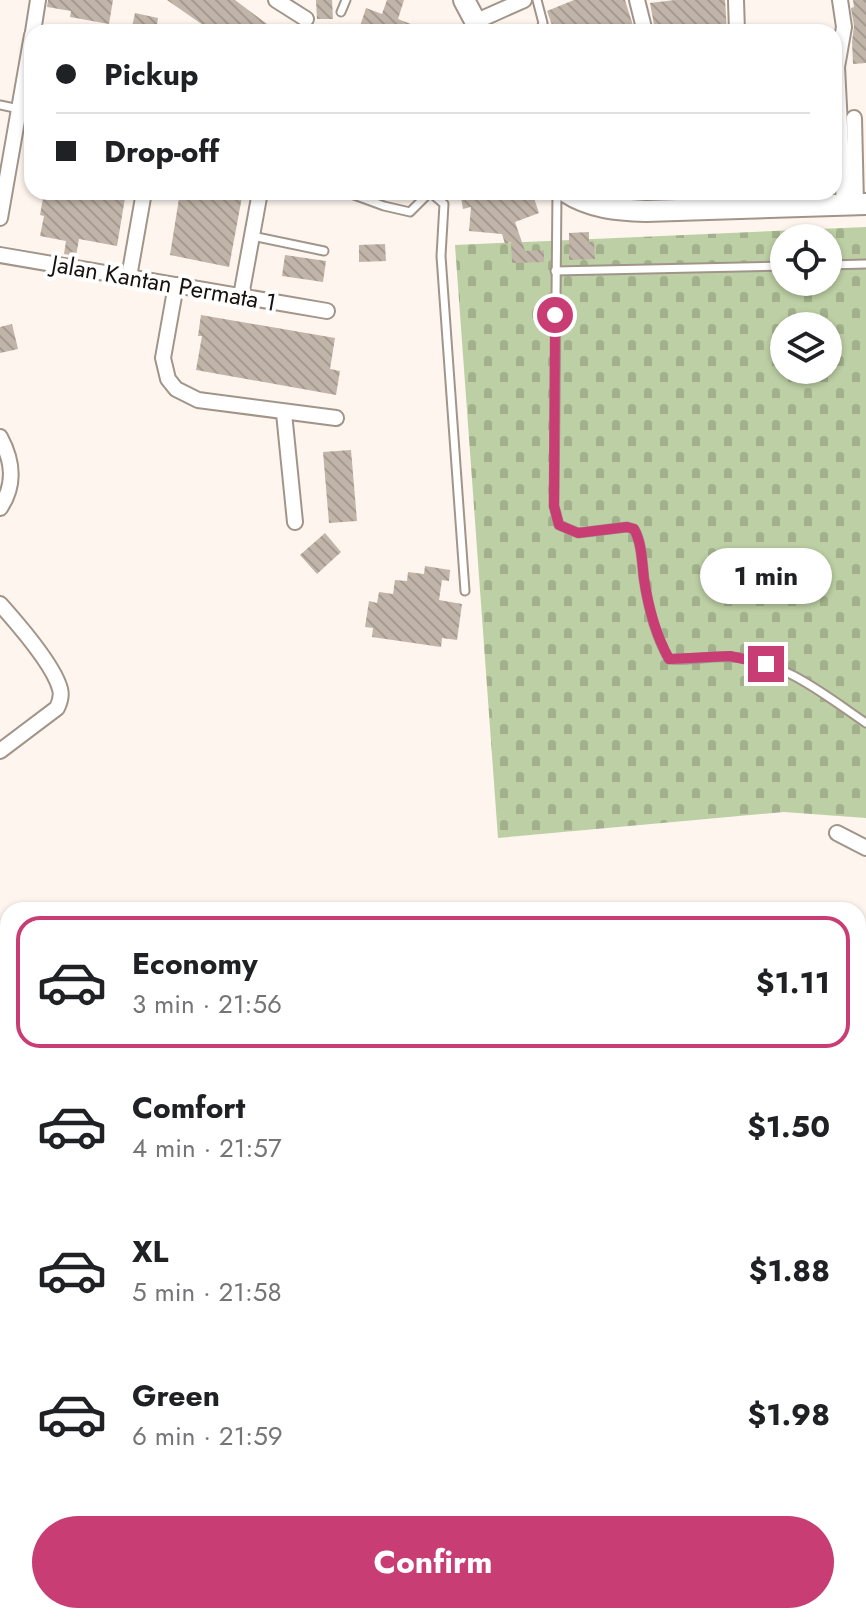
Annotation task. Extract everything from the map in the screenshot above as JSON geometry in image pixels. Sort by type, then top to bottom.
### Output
[{"type":"main road","points":[[464,0],[478,24]]},
{"type":"main road","points":[[581,200],[614,209],[675,212],[745,201],[855,205]]},
{"type":"street","points":[[34,24],[38,0]]},
{"type":"street","points":[[276,0],[306,19]]},
{"type":"street","points":[[482,24],[524,0]]},
{"type":"street","points":[[637,0],[643,24]]},
{"type":"street","points":[[736,0],[737,24]]},
{"type":"street","points":[[840,0],[844,27],[842,38]]},
{"type":"street","points":[[0,218],[24,80]]},
{"type":"street","points":[[842,105],[855,205]]},
{"type":"street","points":[[854,118],[855,205]]},
{"type":"street","points":[[129,277],[143,200]]},
{"type":"street","points":[[241,296],[259,200]]},
{"type":"street","name":"Jalan Kantan Permata 1","points":[[0,255],[327,311]]},
{"type":"street","points":[[176,285],[163,358],[168,379],[176,389],[198,400],[336,418]]},
{"type":"street","points":[[284,413],[295,522]]},
{"type":"street","points":[[0,437],[7,451],[12,477],[11,487],[0,508]]},
{"type":"street","points":[[0,604],[48,667],[61,691],[57,708],[0,751]]},
{"type":"street","points":[[837,833],[866,847]]},
{"type":"lane","points":[[341,12],[346,0]]},
{"type":"lane","points":[[537,0],[543,24]]},
{"type":"lane","points":[[0,105],[19,109]]},
{"type":"lane","points":[[368,200],[410,212],[422,200]]},
{"type":"lane","points":[[439,200],[444,204],[441,256],[465,591]]},
{"type":"lane","points":[[557,200],[554,506],[559,525],[578,533],[627,527],[634,529],[638,536],[654,624],[669,659],[730,656],[766,664],[798,678],[866,723]]},
{"type":"lane","points":[[252,236],[324,251]]},
{"type":"lane","points":[[842,265],[866,264]]},
{"type":"lane","points":[[555,271],[770,266]]},
{"type":"green space","points":[[866,227],[866,818],[784,812],[498,838],[455,245],[770,231],[770,296],[842,296],[842,228]]},
{"type":"building","points":[[48,0],[113,0],[109,24],[70,17],[71,11],[47,7]]},
{"type":"building","points":[[167,0],[235,0],[267,24],[202,24]]},
{"type":"building","points":[[316,0],[332,0],[333,19],[317,19]]},
{"type":"building","points":[[387,0],[404,0],[398,19],[411,24],[361,24],[366,8],[382,14]]},
{"type":"building","points":[[574,0],[625,0],[632,24],[552,24],[547,11]]},
{"type":"building","points":[[725,0],[726,24],[654,24],[650,3]]},
{"type":"building","points":[[853,0],[866,0],[866,63],[853,64]]},
{"type":"building","points":[[135,13],[158,18],[157,24],[133,24]]},
{"type":"building","points":[[43,200],[125,200],[117,246],[79,239],[76,256],[64,254],[66,241],[40,236],[44,216],[40,215]]},
{"type":"building","points":[[179,200],[241,200],[229,267],[170,255]]},
{"type":"building","points":[[461,200],[535,200],[539,213],[515,222],[525,251],[544,250],[544,262],[512,263],[511,242],[505,244],[502,234],[469,231],[471,207],[463,209]]},
{"type":"building","points":[[589,232],[589,242],[594,241],[595,259],[569,260],[569,233]]},
{"type":"building","points":[[385,244],[386,261],[359,262],[359,245]]},
{"type":"building","points":[[285,255],[326,261],[323,282],[282,276]]},
{"type":"building","points":[[201,315],[335,338],[330,369],[340,371],[336,395],[196,370],[202,336],[198,336]]},
{"type":"building","points":[[12,324],[18,349],[0,353],[0,327]]},
{"type":"building","points":[[351,450],[357,521],[329,523],[323,452]]},
{"type":"building","points":[[325,533],[341,552],[317,574],[300,555]]},
{"type":"building","points":[[425,566],[450,570],[449,581],[442,580],[439,600],[462,604],[457,640],[442,638],[441,647],[372,637],[373,628],[365,627],[369,601],[377,603],[379,592],[393,594],[395,580],[407,581],[408,572],[424,574]]},
{"type":"route","points":[[555,315],[554,506],[559,525],[578,533],[627,527],[634,529],[638,536],[654,624],[669,659],[730,656],[766,664]]}]
